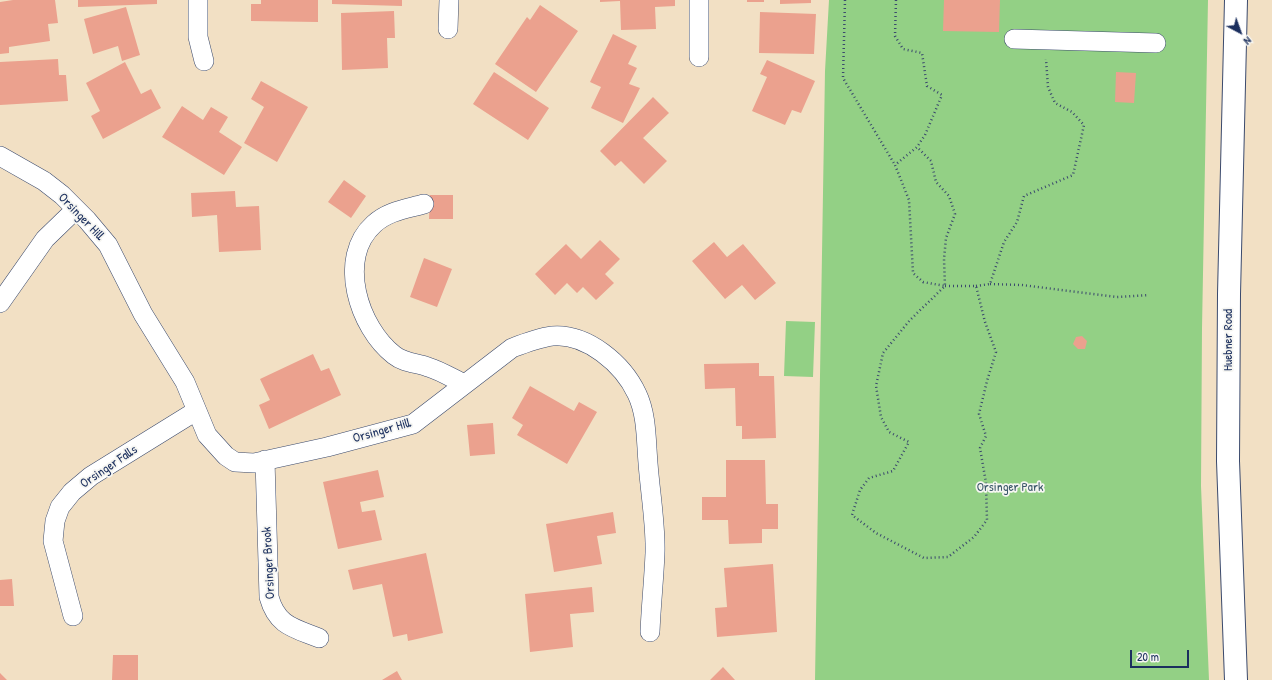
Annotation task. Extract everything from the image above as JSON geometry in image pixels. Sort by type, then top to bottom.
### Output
[{"type":"main road","name":"Huebner Road","points":[[1236,0],[1229,286],[1228,461],[1236,680]]},
{"type":"street","points":[[198,0],[198,37],[204,61]]},
{"type":"street","points":[[448,29],[449,0]]},
{"type":"street","points":[[699,0],[699,56]]},
{"type":"street","points":[[1014,39],[1156,43]]},
{"type":"street","name":"Orsinger Hill","points":[[0,156],[44,181],[76,209],[108,245],[142,314],[185,382],[196,411],[208,435],[226,456],[235,462],[244,463],[264,460],[413,424],[443,403],[464,384],[512,348],[531,340],[553,336],[579,339],[614,362],[628,377],[638,396],[645,423],[655,553],[650,632]]},
{"type":"street","points":[[424,204],[387,214],[373,224],[363,237],[354,264],[355,282],[366,321],[381,343],[395,356],[408,362],[429,367],[464,384]]},
{"type":"street","points":[[0,303],[45,239],[76,209]]},
{"type":"street","name":"Orsinger Falls","points":[[73,616],[53,541],[55,521],[60,507],[72,492],[91,476],[196,411]]},
{"type":"street","name":"Orsinger Brook","points":[[264,460],[269,597],[273,610],[283,623],[319,638]]},
{"type":"path","points":[[845,0],[843,78],[896,165],[909,200],[913,273],[923,282],[945,286],[976,286],[990,284],[1022,285],[1116,297],[1148,295]]},
{"type":"path","points":[[896,0],[895,36],[903,49],[922,53],[928,86],[942,95],[925,135],[917,147],[896,165]]},
{"type":"path","points":[[990,284],[1004,242],[1017,222],[1024,196],[1073,175],[1078,156],[1084,125],[1072,112],[1055,103],[1048,87],[1047,40]]},
{"type":"path","points":[[917,147],[931,161],[936,182],[949,196],[955,214],[946,238],[944,259],[945,286],[910,320],[883,353],[876,386],[881,417],[889,432],[909,442],[893,471],[869,478],[860,490],[852,516],[876,533],[924,558],[948,557],[974,537],[988,520],[986,483],[980,448],[986,436],[979,414],[996,352],[985,322],[976,286]]},
{"type":"green space","name":"Orsinger Park","points":[[829,0],[1208,0],[1202,328],[1201,486],[1209,680],[815,680],[825,71]]},
{"type":"green space","points":[[786,321],[815,322],[813,377],[784,376]]},
{"type":"building","points":[[13,0],[55,0],[58,23],[48,24],[50,41],[9,47],[9,53],[0,54],[0,2]]},
{"type":"building","points":[[78,0],[157,0],[157,4],[78,7]]},
{"type":"building","points":[[261,0],[318,0],[318,22],[251,21],[251,4],[261,4]]},
{"type":"building","points":[[332,0],[402,0],[402,6],[332,4]]},
{"type":"building","points":[[600,0],[675,0],[675,6],[655,7],[656,29],[621,30],[620,1],[600,2]]},
{"type":"building","points":[[747,0],[764,0],[764,2],[747,2]]},
{"type":"building","points":[[780,0],[811,0],[811,3],[780,4]]},
{"type":"building","points":[[944,0],[1000,0],[999,32],[943,31]]},
{"type":"building","points":[[540,5],[578,31],[536,92],[495,64],[527,17],[530,20]]},
{"type":"building","points":[[126,7],[140,55],[122,61],[118,46],[93,54],[84,19]]},
{"type":"building","points":[[394,11],[395,38],[387,38],[388,68],[342,70],[341,13]]},
{"type":"building","points":[[760,12],[816,14],[814,54],[759,53]]},
{"type":"building","points":[[613,34],[637,46],[628,64],[637,68],[629,84],[640,88],[623,123],[591,108],[601,87],[590,82]]},
{"type":"building","points":[[58,59],[59,75],[66,75],[68,101],[0,105],[0,62]]},
{"type":"building","points":[[767,60],[815,81],[801,113],[792,110],[785,125],[752,111],[767,77],[760,74]]},
{"type":"building","points":[[125,62],[141,94],[151,89],[161,108],[103,139],[91,116],[100,111],[86,83]]},
{"type":"building","points":[[494,72],[549,108],[528,140],[473,104]]},
{"type":"building","points":[[1116,72],[1136,73],[1134,103],[1115,102]]},
{"type":"building","points":[[261,81],[308,107],[277,162],[244,143],[264,107],[251,99]]},
{"type":"building","points":[[653,97],[669,113],[643,138],[667,161],[644,184],[621,161],[615,166],[600,151]]},
{"type":"building","points":[[182,106],[203,120],[211,107],[228,117],[219,132],[242,147],[224,175],[162,137]]},
{"type":"building","points":[[344,180],[366,196],[351,218],[328,202]]},
{"type":"building","points":[[235,191],[236,207],[259,206],[261,250],[219,252],[217,215],[192,217],[191,193]]},
{"type":"building","points":[[430,195],[453,195],[453,219],[429,219]]},
{"type":"building","points":[[600,240],[620,259],[605,274],[614,283],[596,300],[583,287],[577,293],[567,283],[555,295],[535,274],[566,244],[581,259]]},
{"type":"building","points":[[714,242],[727,257],[743,244],[776,283],[755,300],[742,285],[725,299],[692,261]]},
{"type":"building","points":[[424,258],[452,269],[437,307],[410,297]]},
{"type":"building","points":[[1082,336],[1087,341],[1085,349],[1078,349],[1073,344],[1076,337]]},
{"type":"building","points":[[313,354],[321,371],[329,368],[341,395],[269,429],[259,405],[270,400],[260,379]]},
{"type":"building","points":[[759,363],[759,376],[774,376],[776,438],[742,439],[742,426],[736,426],[735,388],[705,389],[704,364]]},
{"type":"building","points":[[530,386],[574,411],[579,402],[597,412],[567,464],[517,435],[523,425],[512,418]]},
{"type":"building","points":[[493,423],[495,454],[470,456],[467,425]]},
{"type":"building","points":[[726,460],[765,460],[766,504],[778,504],[778,529],[762,529],[762,543],[729,544],[728,520],[702,520],[702,497],[726,497]]},
{"type":"building","points":[[378,470],[384,497],[360,502],[362,512],[375,510],[382,540],[338,549],[323,482]]},
{"type":"building","points":[[613,512],[616,533],[597,536],[602,564],[554,572],[546,524]]},
{"type":"building","points":[[426,553],[443,633],[408,641],[407,634],[393,637],[382,584],[353,590],[348,570]]},
{"type":"building","points":[[773,564],[777,632],[717,637],[715,608],[727,607],[724,568]]},
{"type":"building","points":[[12,579],[14,606],[0,606],[0,580]]},
{"type":"building","points":[[592,587],[594,612],[570,614],[573,647],[530,652],[525,594]]},
{"type":"building","points":[[113,655],[138,655],[138,680],[112,680]]},
{"type":"building","points":[[723,667],[735,680],[710,680]]},
{"type":"building","points":[[397,671],[402,680],[382,680]]},
{"type":"building","points":[[0,673],[7,680],[0,680]]}]
